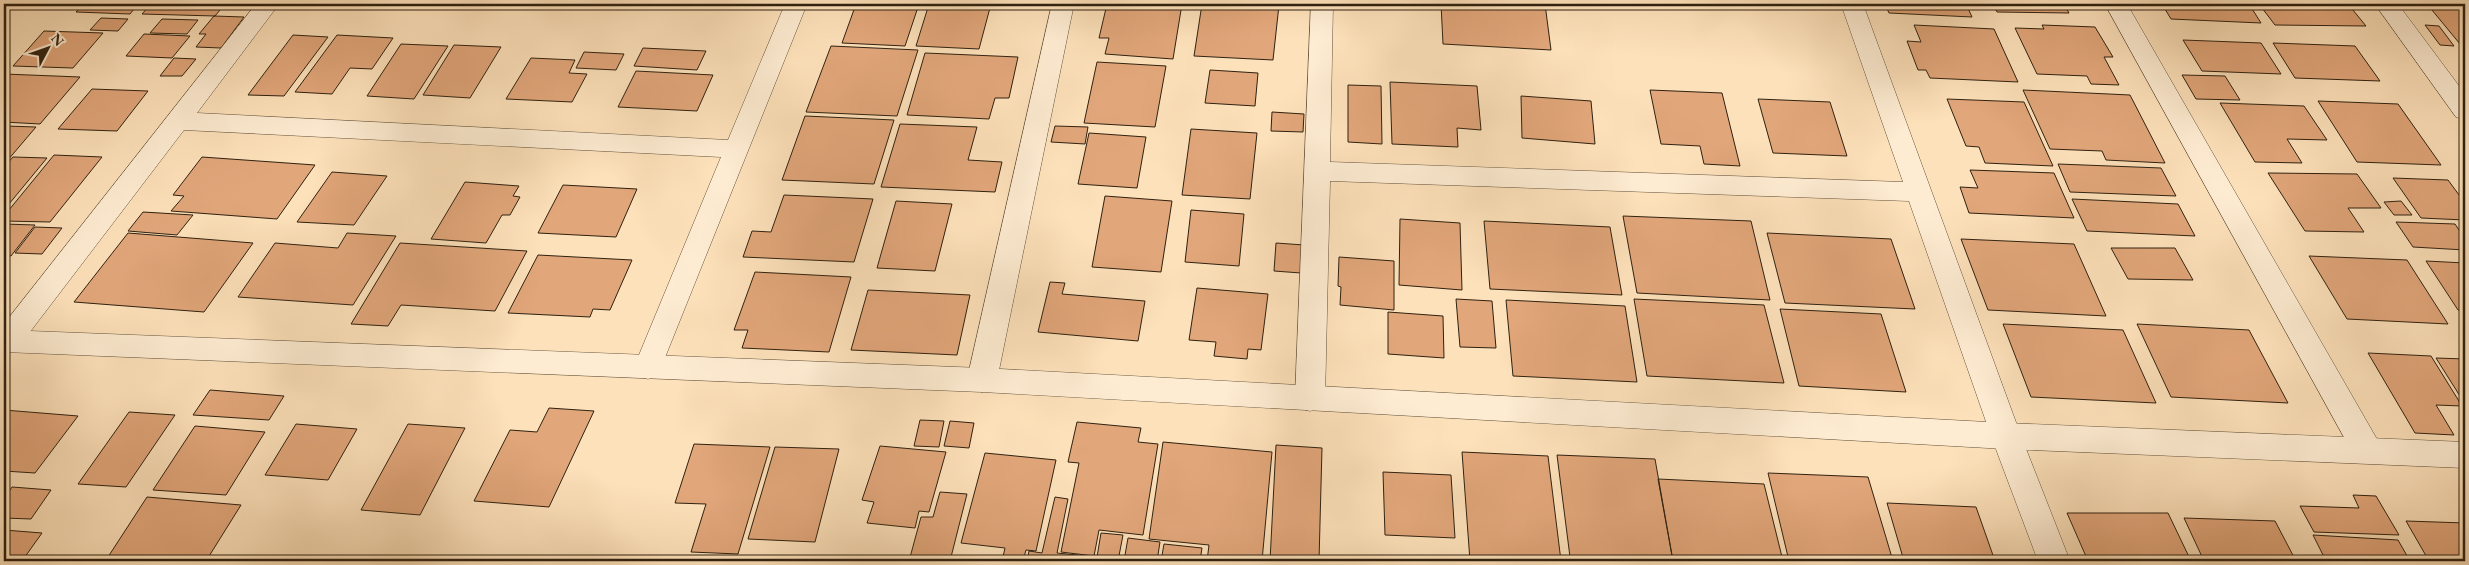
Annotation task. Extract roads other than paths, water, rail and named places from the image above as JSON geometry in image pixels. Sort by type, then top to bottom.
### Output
[{"type":"street","points":[[5,341],[268,4]]},
{"type":"street","points":[[648,367],[735,149],[796,4]]},
{"type":"street","points":[[982,380],[1063,4]]},
{"type":"street","points":[[1310,399],[1322,4]]},
{"type":"street","points":[[1852,4],[2006,436],[2054,561]]},
{"type":"street","points":[[2116,4],[2367,450]]},
{"type":"street","points":[[2386,4],[2465,111]]},
{"type":"street","points":[[177,122],[735,149]]},
{"type":"street","points":[[1316,170],[1918,192]]},
{"type":"street","points":[[5,341],[982,380],[2006,436],[2465,455]]}]
